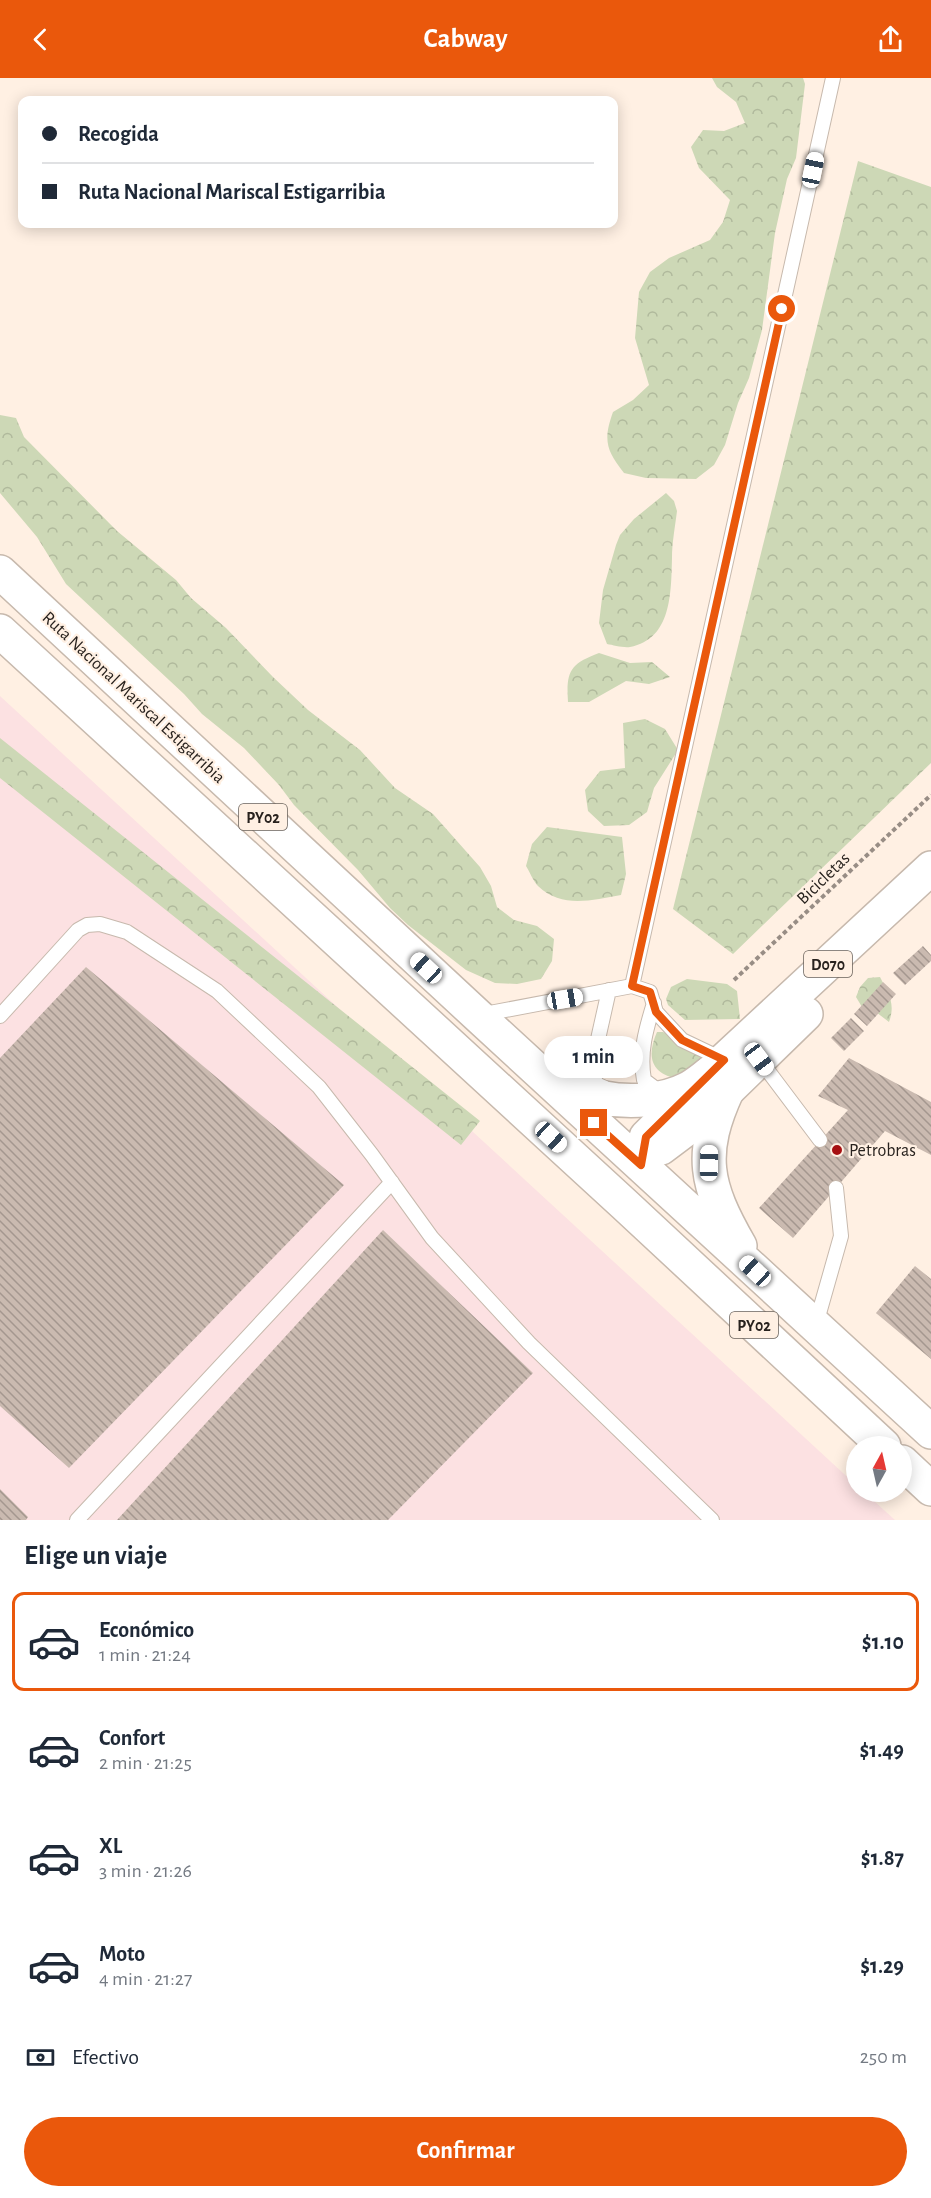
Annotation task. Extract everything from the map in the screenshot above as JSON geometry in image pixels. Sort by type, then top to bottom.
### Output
[{"type":"main road","name":"Ruta Nacional Mariscal Estigarribia","points":[[0,572],[477,1016],[637,1157],[755,1271],[931,1432]]},
{"type":"main road","name":"PY02","points":[[0,631],[873,1436]]},
{"type":"main road","name":"D070","points":[[637,1157],[646,1137],[701,1082],[931,868]]},
{"type":"main road","name":"D070","points":[[701,1082],[759,1059],[931,894]]},
{"type":"main road","points":[[328,932],[394,974],[559,1128],[587,1146],[637,1157],[644,1197],[657,1217],[779,1327],[809,1377]]},
{"type":"main road","points":[[526,1061],[575,1087],[604,1098],[629,1100],[701,1082],[717,1113],[710,1139],[709,1163],[712,1188],[729,1226],[755,1271]]},
{"type":"main road","points":[[912,1471],[931,1489]]},
{"type":"lane","points":[[632,986],[833,78]]},
{"type":"lane","points":[[0,1016],[78,930],[87,925],[100,924],[127,932],[217,991],[319,1087],[432,1238],[530,1343],[712,1520]]},
{"type":"lane","points":[[477,1016],[632,986],[650,992],[656,1012],[682,1040],[701,1082]]},
{"type":"lane","points":[[609,990],[592,1066],[596,1084],[616,1093],[701,1082]]},
{"type":"lane","points":[[654,1003],[642,1042],[644,1080],[656,1089],[701,1082]]},
{"type":"lane","points":[[596,1045],[642,1054]]},
{"type":"lane","points":[[759,1059],[820,1140]]},
{"type":"lane","points":[[77,1520],[392,1182]]},
{"type":"lane","points":[[816,1326],[841,1236],[836,1188]]},
{"type":"path","name":"Bicicletas","points":[[734,980],[931,795]]},
{"type":"shaded area","points":[[0,696],[846,1476],[846,1502],[875,1502],[895,1520],[0,1520]]},
{"type":"green space","points":[[712,78],[803,78],[805,84],[796,158],[787,179],[775,233],[762,330],[749,378],[738,403],[725,445],[714,465],[696,479],[646,478],[624,473],[610,451],[608,430],[613,412],[633,400],[649,385],[635,338],[639,292],[650,272],[669,258],[710,240],[723,222],[730,200],[699,168],[691,147],[703,130],[724,131],[745,123],[736,102],[717,87]]},
{"type":"green space","points":[[858,161],[931,187],[931,763],[733,954],[673,909]]},
{"type":"green space","points":[[0,415],[16,418],[24,437],[117,531],[176,580],[191,598],[226,628],[308,710],[360,750],[395,788],[433,814],[480,867],[491,886],[497,907],[514,920],[537,926],[554,939],[552,961],[541,979],[517,984],[495,983],[466,970],[408,925],[294,805],[279,785],[244,748],[202,714],[184,694],[66,584],[37,537],[0,493]]},
{"type":"green space","points":[[666,493],[674,501],[677,511],[672,547],[671,585],[666,612],[654,634],[644,642],[630,647],[607,644],[599,623],[603,590],[616,545],[620,535],[634,519]]},
{"type":"green space","points":[[599,653],[630,663],[652,662],[670,677],[649,684],[626,681],[589,702],[568,702],[568,683],[572,670],[582,661]]},
{"type":"green space","points":[[645,719],[665,729],[678,750],[654,788],[647,812],[629,825],[604,826],[588,811],[585,790],[600,771],[625,768],[623,723]]},
{"type":"green space","points":[[0,738],[480,1121],[461,1145],[0,778]]},
{"type":"green space","points":[[547,827],[622,837],[626,874],[621,895],[578,901],[567,900],[557,898],[538,886],[526,866],[532,844]]},
{"type":"green space","points":[[880,977],[888,993],[892,1009],[889,1022],[872,1009],[862,1007],[856,997],[860,987],[868,978]]},
{"type":"green space","points":[[687,979],[727,984],[737,991],[740,1019],[685,1020],[668,1005],[666,999],[671,987]]},
{"type":"green space","points":[[657,1032],[663,1032],[700,1053],[703,1059],[680,1079],[663,1073],[657,1069],[652,1057]]},
{"type":"building","points":[[923,946],[931,955],[931,961],[905,985],[893,973]]},
{"type":"building","points":[[86,967],[344,1185],[69,1468],[0,1406],[0,1058]]},
{"type":"building","points":[[883,982],[896,994],[867,1026],[854,1014]]},
{"type":"building","points":[[851,1018],[864,1031],[844,1051],[831,1038]]},
{"type":"building","points":[[849,1058],[931,1102],[931,1155],[885,1131],[793,1238],[759,1208],[848,1110],[818,1096]]},
{"type":"building","points":[[383,1230],[533,1373],[388,1520],[117,1520]]},
{"type":"building","points":[[915,1266],[931,1279],[931,1359],[876,1313]]},
{"type":"building","points":[[0,1489],[28,1517],[26,1520],[0,1520]]},
{"type":"place","name":"Petrobras","points":[[837,1150]]},
{"type":"route","points":[[594,1123],[641,1165],[646,1137],[724,1060],[682,1040],[656,1012],[650,992],[632,986],[782,309]]}]
